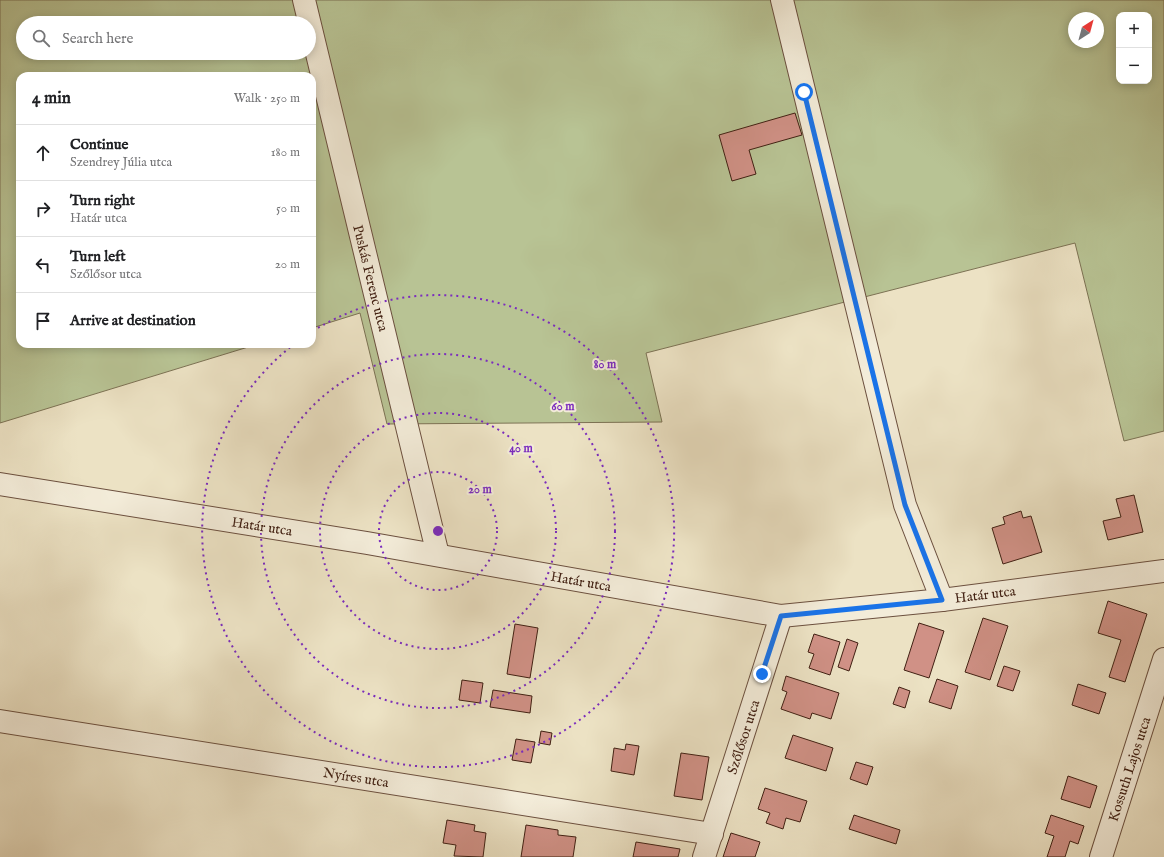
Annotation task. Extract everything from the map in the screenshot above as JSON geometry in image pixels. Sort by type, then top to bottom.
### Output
[{"type":"street","name":"Puskás Ferenc utca","points":[[304,0],[308,16]]},
{"type":"street","points":[[782,0],[905,505],[942,600]]},
{"type":"street","name":"Puskás Ferenc utca","points":[[316,50],[438,556]]},
{"type":"street","name":"Határ utca","points":[[0,484],[366,542],[781,616],[942,600],[1164,571]]},
{"type":"street","name":"Szőlősor utca","points":[[704,857],[781,616]]},
{"type":"street","name":"Kossuth Lajos utca","points":[[1101,857],[1164,659]]},
{"type":"street","name":"Nyíres utca","points":[[0,721],[712,834]]},
{"type":"green space","points":[[0,0],[1164,0],[1164,431],[1124,441],[1075,243],[646,353],[662,422],[387,424],[360,313],[316,327],[316,72],[16,72],[16,348],[245,348],[0,423]]},
{"type":"building","points":[[795,113],[802,135],[749,150],[756,174],[732,181],[719,135]]},
{"type":"building","points":[[1134,495],[1143,532],[1108,540],[1103,521],[1121,517],[1116,499]]},
{"type":"building","points":[[1021,511],[1023,518],[1031,516],[1042,552],[1003,564],[992,528],[1005,524],[1003,517]]},
{"type":"building","points":[[1108,601],[1147,614],[1125,682],[1109,677],[1121,640],[1098,633]]},
{"type":"building","points":[[983,618],[1008,626],[990,680],[965,672]]},
{"type":"building","points":[[919,623],[944,631],[929,678],[904,670]]},
{"type":"building","points":[[515,624],[538,628],[530,678],[507,674]]},
{"type":"building","points":[[814,634],[840,642],[830,675],[809,668],[814,654],[808,652]]},
{"type":"building","points":[[847,639],[858,643],[849,671],[838,667]]},
{"type":"building","points":[[1004,666],[1020,671],[1013,691],[997,686]]},
{"type":"building","points":[[786,676],[839,693],[831,719],[812,713],[810,719],[781,709],[787,692],[782,690]]},
{"type":"building","points":[[937,679],[958,686],[951,709],[929,702]]},
{"type":"building","points":[[462,680],[483,683],[480,703],[459,700]]},
{"type":"building","points":[[1078,684],[1106,693],[1099,714],[1072,705]]},
{"type":"building","points":[[899,687],[910,691],[905,708],[893,704]]},
{"type":"building","points":[[493,690],[532,696],[530,713],[490,707]]},
{"type":"building","points":[[541,731],[552,733],[550,745],[539,743]]},
{"type":"building","points":[[793,735],[833,748],[826,771],[785,758]]},
{"type":"building","points":[[516,739],[535,742],[531,763],[512,760]]},
{"type":"building","points":[[626,744],[639,746],[634,775],[611,771],[614,748],[625,750]]},
{"type":"building","points":[[681,753],[709,757],[702,800],[674,796]]},
{"type":"building","points":[[856,762],[873,767],[867,785],[850,779]]},
{"type":"building","points":[[1068,776],[1097,786],[1090,808],[1061,799]]},
{"type":"building","points":[[765,788],[807,801],[800,822],[786,818],[783,829],[766,823],[770,813],[758,809]]},
{"type":"building","points":[[854,815],[900,830],[896,844],[849,829]]},
{"type":"building","points":[[1051,815],[1084,826],[1078,844],[1070,841],[1065,857],[1047,857],[1054,836],[1045,833]]},
{"type":"building","points":[[447,820],[475,825],[474,831],[486,833],[483,857],[454,856],[456,845],[443,843]]},
{"type":"building","points":[[526,825],[558,830],[558,835],[576,837],[573,857],[521,857]]},
{"type":"building","points":[[731,833],[760,842],[755,857],[723,857]]},
{"type":"building","points":[[636,842],[680,849],[678,857],[633,857]]},
{"type":"route","points":[[762,674],[781,616],[942,600],[905,505],[804,92]]}]
